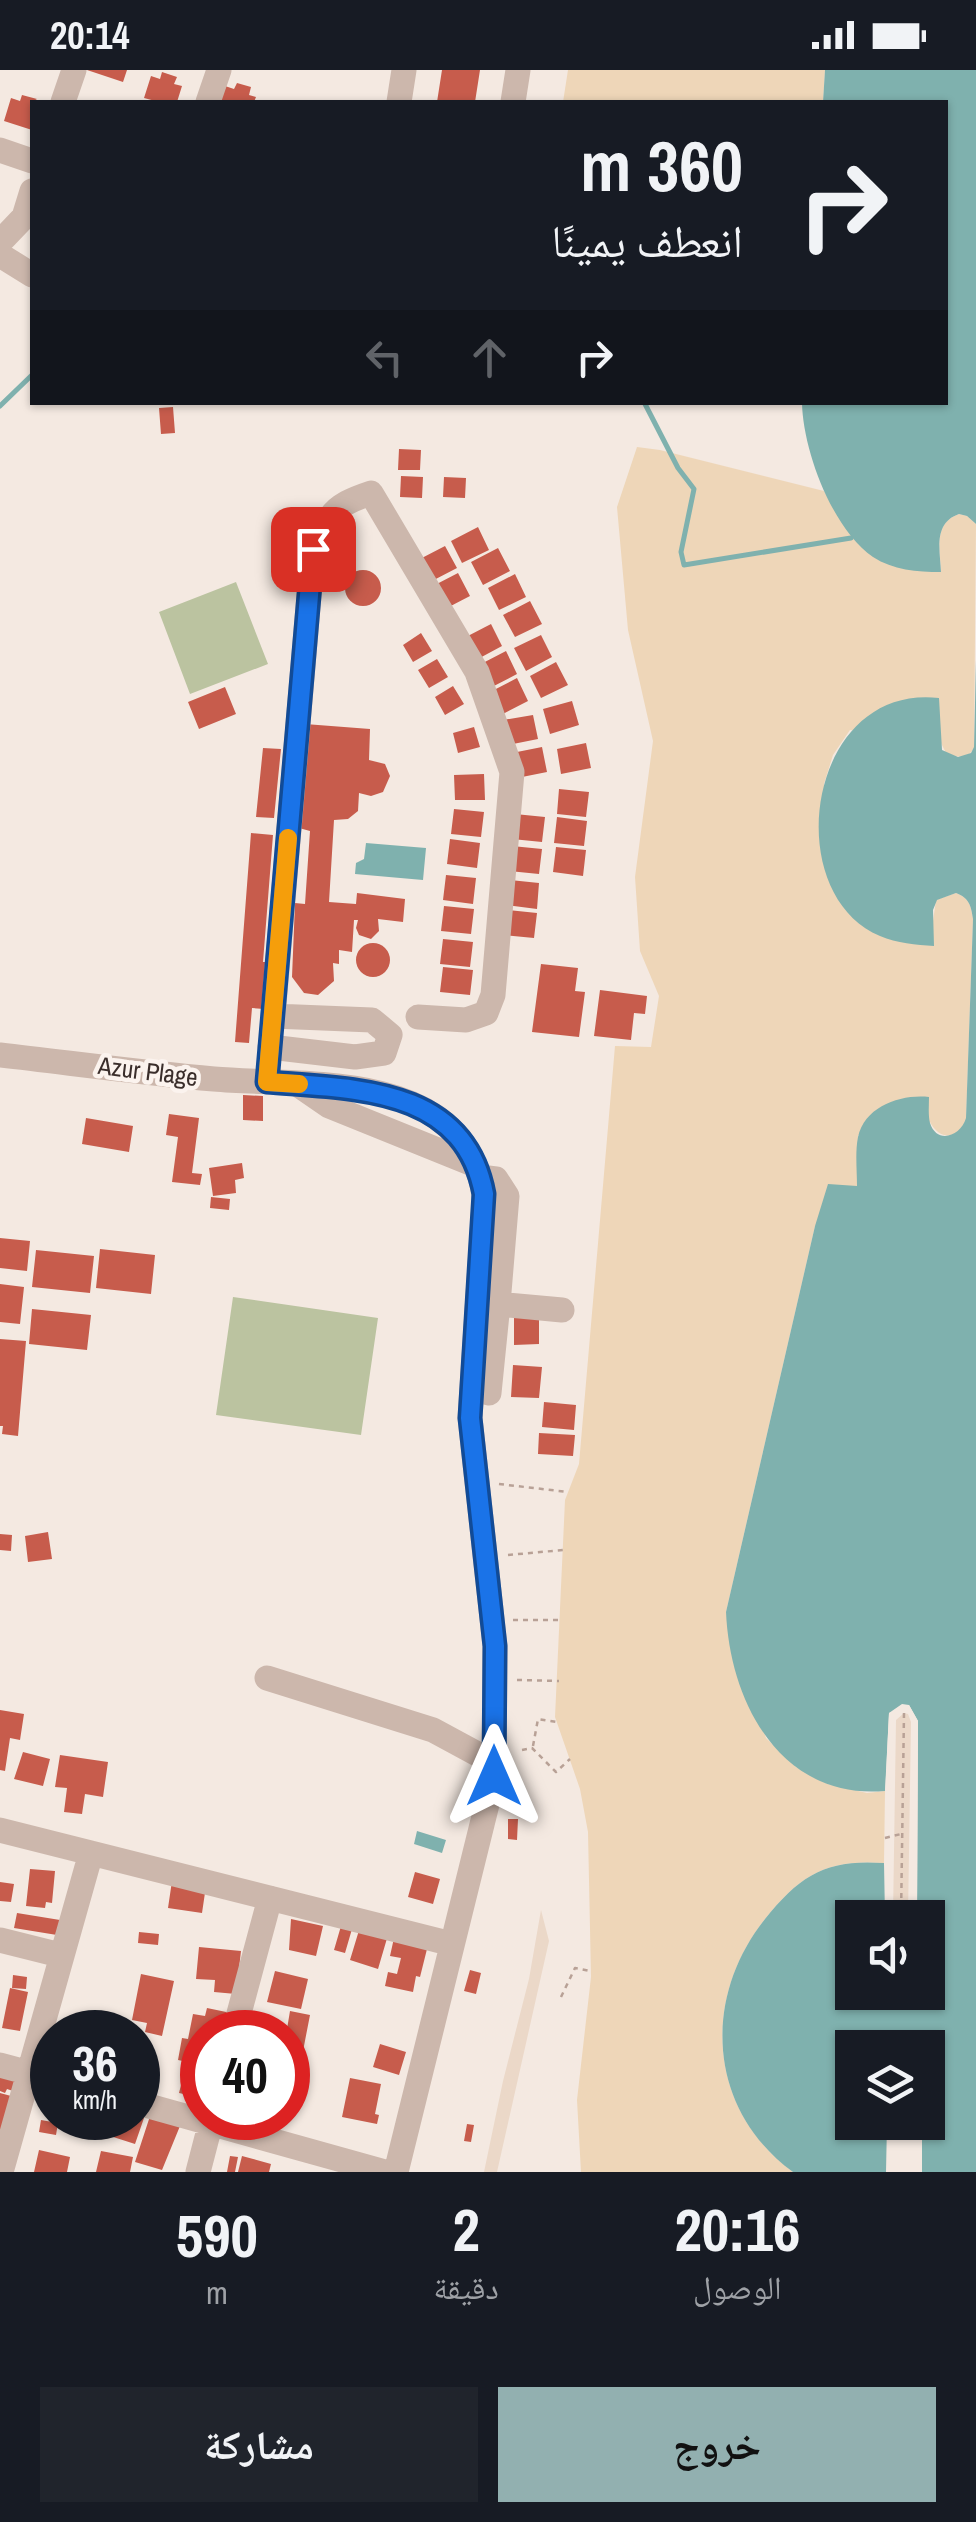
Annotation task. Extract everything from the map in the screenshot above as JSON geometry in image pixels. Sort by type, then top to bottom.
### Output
[{"type":"street","points":[[64,100],[74,70]]},
{"type":"street","points":[[209,100],[219,70]]},
{"type":"street","points":[[400,100],[404,70]]},
{"type":"street","points":[[514,100],[518,70]]},
{"type":"street","points":[[0,150],[30,161]]},
{"type":"street","points":[[0,242],[24,216],[30,197]]},
{"type":"street","points":[[0,255],[30,274]]},
{"type":"street","points":[[267,1082],[313,549],[324,538],[330,516],[352,499],[371,493],[477,672],[512,772],[493,995],[486,1013],[466,1020],[418,1017]]},
{"type":"street","points":[[270,1046],[355,1057],[384,1053],[390,1035],[372,1020],[273,1016]]},
{"type":"street","name":"Azur Plage","points":[[0,1054],[297,1084],[329,1106],[478,1171]]},
{"type":"street","points":[[478,1171],[496,1180],[508,1196],[489,1393]]},
{"type":"street","points":[[396,2172],[490,1794],[494,1763],[495,1646],[470,1418],[484,1194],[478,1171]]},
{"type":"street","points":[[498,1304],[562,1310]]},
{"type":"street","points":[[267,1678],[433,1730],[494,1763]]},
{"type":"street","points":[[0,1830],[452,1944]]},
{"type":"street","points":[[51,2010],[60,1955],[90,1853]]},
{"type":"street","points":[[240,2010],[270,1898]]},
{"type":"street","points":[[0,1940],[60,1955]]},
{"type":"street","points":[[0,2064],[30,2073]]},
{"type":"street","points":[[1,2172],[30,2101]]},
{"type":"street","points":[[198,2172],[206,2140]]},
{"type":"street","points":[[278,2140],[385,2172]]},
{"type":"path","points":[[497,1484],[568,1492]]},
{"type":"path","points":[[506,1556],[563,1550]]},
{"type":"path","points":[[512,1620],[561,1620]]},
{"type":"path","points":[[515,1680],[559,1681]]},
{"type":"path","points":[[901,1900],[904,1713]]},
{"type":"path","points":[[532,1748],[538,1719],[557,1722]]},
{"type":"path","points":[[522,1750],[532,1748]]},
{"type":"path","points":[[532,1748],[556,1772],[570,1759]]},
{"type":"path","points":[[885,1838],[902,1834]]},
{"type":"path","points":[[561,1998],[575,1968],[590,1971]]},
{"type":"green space","points":[[236,582],[268,664],[190,694],[159,612]]},
{"type":"green space","points":[[233,1297],[378,1318],[361,1435],[216,1415]]},
{"type":"sand","points":[[568,70],[825,70],[823,100],[563,100]]},
{"type":"sand","points":[[637,447],[824,491],[858,543],[881,558],[896,562],[941,572],[940,538],[945,524],[959,514],[976,524],[972,752],[951,756],[940,741],[850,730],[833,755],[824,784],[827,875],[854,918],[933,921],[936,900],[956,893],[970,906],[973,919],[966,1119],[959,1131],[949,1136],[930,1122],[858,1135],[857,1186],[815,1226],[726,1612],[766,1738],[796,1767],[828,1784],[867,1793],[885,1791],[884,1863],[831,1867],[803,1880],[765,1919],[745,1950],[731,1983],[723,2017],[723,2052],[730,2085],[743,2117],[765,2146],[793,2172],[581,2172],[577,2100],[591,1977],[588,1832],[580,1789],[555,1717],[565,1500],[579,1464],[615,1046],[651,1047],[659,996],[640,951],[635,877],[653,741],[628,630],[617,507]]},
{"type":"shaded area","points":[[904,1713],[911,1722],[908,1900],[893,1900],[896,1720]]},
{"type":"shaded area","points":[[541,1910],[549,1941],[497,2172],[484,2172],[529,1979]]},
{"type":"water","points":[[825,70],[976,70],[976,524],[959,514],[945,524],[940,538],[941,572],[889,565],[858,544],[822,487],[808,443],[802,405],[948,405],[948,100],[823,100]]},
{"type":"water","points":[[976,660],[976,2172],[922,2172],[922,2140],[945,2140],[945,2030],[835,2030],[835,2140],[887,2140],[886,2172],[793,2172],[765,2146],[743,2117],[730,2085],[723,2052],[723,2017],[731,1983],[745,1950],[765,1919],[803,1880],[831,1867],[884,1863],[885,1900],[835,1900],[835,2010],[945,2010],[945,1900],[917,1900],[918,1721],[909,1705],[889,1713],[885,1791],[848,1790],[817,1780],[790,1762],[768,1739],[751,1711],[738,1680],[726,1612],[828,1184],[857,1186],[858,1137],[868,1117],[886,1104],[929,1097],[930,1123],[943,1136],[954,1133],[966,1118],[973,919],[969,903],[960,895],[937,900],[933,910],[934,946],[880,936],[848,913],[828,879],[819,838],[822,795],[835,755],[860,723],[894,702],[939,698],[942,750],[958,757],[971,753]]},
{"type":"water","points":[[366,843],[426,848],[423,880],[355,874],[356,863],[364,859]]},
{"type":"water","points":[[417,1831],[446,1840],[442,1853],[414,1844]]},
{"type":"pier","points":[[902,1704],[909,1705],[918,1721],[917,1900],[912,1900],[913,1722],[907,1710],[894,1715],[890,1792],[885,1796],[889,1713]]},
{"type":"building","points":[[87,70],[127,70],[123,82]]},
{"type":"building","points":[[442,70],[480,70],[475,100],[437,100]]},
{"type":"building","points":[[162,72],[177,77],[174,84],[182,86],[178,100],[144,98],[151,76],[160,79]]},
{"type":"building","points":[[237,83],[251,87],[249,95],[256,97],[255,100],[221,100],[225,86],[234,89]]},
{"type":"building","points":[[22,95],[37,99],[30,100],[30,129],[4,121],[11,98],[20,101]]},
{"type":"building","points":[[173,407],[175,433],[161,434],[159,408]]},
{"type":"building","points":[[399,449],[421,450],[420,470],[398,470]]},
{"type":"building","points":[[401,476],[423,477],[422,498],[400,497]]},
{"type":"building","points":[[444,477],[466,478],[465,498],[443,497]]},
{"type":"building","points":[[478,527],[489,550],[462,563],[451,541]]},
{"type":"building","points":[[445,546],[457,568],[430,582],[418,560]]},
{"type":"building","points":[[498,548],[510,571],[483,585],[471,562]]},
{"type":"building","points":[[363,570],[376,575],[381,588],[376,601],[363,606],[350,601],[345,588],[350,575]]},
{"type":"building","points":[[458,573],[470,596],[443,610],[431,587]]},
{"type":"building","points":[[515,574],[526,597],[499,610],[488,588]]},
{"type":"building","points":[[530,601],[542,624],[515,637],[503,615]]},
{"type":"building","points":[[491,624],[502,646],[476,660],[464,638]]},
{"type":"building","points":[[421,633],[432,651],[413,662],[403,645]]},
{"type":"building","points":[[541,635],[552,657],[526,671],[514,648]]},
{"type":"building","points":[[506,651],[517,674],[490,688],[479,665]]},
{"type":"building","points":[[437,659],[448,677],[429,688],[418,670]]},
{"type":"building","points":[[556,662],[568,685],[541,698],[530,676]]},
{"type":"building","points":[[517,678],[528,701],[501,715],[490,692]]},
{"type":"building","points":[[453,686],[464,704],[445,715],[435,697]]},
{"type":"building","points":[[225,687],[236,714],[199,729],[188,702]]},
{"type":"building","points":[[572,701],[579,725],[550,734],[543,709]]},
{"type":"building","points":[[533,715],[538,739],[508,745],[503,720]]},
{"type":"building","points":[[305,724],[370,729],[369,760],[385,764],[390,776],[383,792],[371,796],[359,793],[358,811],[348,819],[334,820],[329,902],[356,904],[357,893],[405,899],[403,922],[378,919],[379,931],[371,939],[359,935],[358,920],[354,920],[352,952],[339,950],[339,964],[333,963],[334,981],[318,995],[304,993],[292,977],[295,903],[305,904],[310,831],[299,828]]},
{"type":"building","points":[[474,727],[480,747],[458,753],[453,733]]},
{"type":"building","points":[[586,743],[591,768],[561,774],[557,749]]},
{"type":"building","points":[[542,747],[547,772],[517,778],[512,753]]},
{"type":"building","points":[[263,748],[281,749],[274,818],[256,817]]},
{"type":"building","points":[[484,774],[485,800],[455,800],[454,775]]},
{"type":"building","points":[[559,789],[589,792],[586,817],[557,814]]},
{"type":"building","points":[[454,809],[484,812],[481,837],[451,834]]},
{"type":"building","points":[[515,814],[545,817],[542,842],[512,839]]},
{"type":"building","points":[[557,817],[587,821],[584,846],[554,843]]},
{"type":"building","points":[[251,833],[273,835],[263,962],[267,962],[264,1009],[252,1008],[249,1043],[235,1042]]},
{"type":"building","points":[[450,839],[480,843],[477,868],[447,864]]},
{"type":"building","points":[[512,846],[542,849],[539,874],[509,871]]},
{"type":"building","points":[[556,847],[586,850],[583,876],[553,872]]},
{"type":"building","points":[[446,875],[476,878],[473,904],[443,900]]},
{"type":"building","points":[[510,880],[539,883],[537,909],[507,905]]},
{"type":"building","points":[[444,906],[474,909],[471,934],[441,931]]},
{"type":"building","points":[[507,910],[537,913],[534,938],[504,935]]},
{"type":"building","points":[[443,939],[473,942],[470,967],[440,964]]},
{"type":"building","points":[[373,943],[385,948],[390,960],[385,972],[373,977],[361,972],[356,960],[361,948]]},
{"type":"building","points":[[541,964],[578,968],[575,991],[585,992],[579,1037],[532,1032]]},
{"type":"building","points":[[443,967],[473,970],[470,995],[440,992]]},
{"type":"building","points":[[600,990],[647,996],[645,1014],[634,1013],[631,1040],[594,1036]]},
{"type":"building","points":[[243,1095],[263,1096],[263,1121],[243,1120]]},
{"type":"building","points":[[169,1114],[199,1118],[192,1173],[202,1174],[200,1185],[172,1182],[178,1137],[166,1135]]},
{"type":"building","points":[[86,1118],[133,1126],[129,1152],[82,1144]]},
{"type":"building","points":[[242,1163],[244,1178],[235,1180],[236,1193],[213,1196],[209,1168]]},
{"type":"building","points":[[211,1197],[230,1199],[229,1210],[210,1208]]},
{"type":"building","points":[[0,1238],[30,1241],[27,1271],[0,1268]]},
{"type":"building","points":[[100,1249],[155,1255],[151,1294],[96,1288]]},
{"type":"building","points":[[36,1250],[94,1256],[90,1293],[32,1287]]},
{"type":"building","points":[[0,1284],[24,1287],[20,1324],[0,1322]]},
{"type":"building","points":[[32,1309],[91,1315],[87,1350],[29,1344]]},
{"type":"building","points":[[539,1311],[539,1344],[514,1345],[514,1312]]},
{"type":"building","points":[[0,1339],[26,1341],[18,1436],[2,1434],[0,1426]]},
{"type":"building","points":[[513,1365],[542,1367],[539,1398],[511,1397]]},
{"type":"building","points":[[544,1402],[576,1405],[574,1430],[542,1427]]},
{"type":"building","points":[[539,1433],[575,1435],[573,1456],[538,1454]]},
{"type":"building","points":[[48,1532],[52,1559],[28,1562],[25,1536]]},
{"type":"building","points":[[0,1534],[12,1535],[11,1551],[0,1550]]},
{"type":"building","points":[[0,1710],[24,1714],[20,1740],[10,1738],[5,1771],[0,1770]]},
{"type":"building","points":[[23,1752],[50,1759],[43,1786],[14,1779]]},
{"type":"building","points":[[60,1755],[108,1762],[103,1797],[85,1794],[82,1814],[64,1812],[67,1788],[55,1787]]},
{"type":"building","points":[[508,1819],[518,1819],[517,1840],[508,1839]]},
{"type":"building","points":[[30,1869],[55,1871],[52,1903],[46,1902],[45,1908],[26,1906]]},
{"type":"building","points":[[415,1872],[440,1879],[433,1904],[408,1897]]},
{"type":"building","points":[[172,1881],[206,1886],[202,1913],[168,1908]]},
{"type":"building","points":[[0,1882],[14,1884],[11,1902],[0,1901]]},
{"type":"building","points":[[17,1913],[60,1920],[57,1935],[14,1928]]},
{"type":"building","points":[[291,1919],[323,1926],[316,1956],[289,1950]]},
{"type":"building","points":[[341,1926],[352,1929],[345,1953],[334,1950]]},
{"type":"building","points":[[360,1927],[388,1935],[378,1969],[350,1960]]},
{"type":"building","points":[[139,1932],[159,1934],[158,1945],[138,1943]]},
{"type":"building","points":[[394,1938],[428,1945],[413,1992],[385,1986],[388,1972],[397,1974],[401,1958],[390,1956]]},
{"type":"building","points":[[199,1947],[241,1951],[236,1994],[214,1992],[215,1980],[196,1979]]},
{"type":"building","points":[[470,1970],[481,1973],[476,1994],[464,1991]]},
{"type":"building","points":[[275,1971],[308,1979],[301,2009],[267,2002]]},
{"type":"building","points":[[141,1974],[174,1981],[162,2036],[160,2010],[134,2010]]},
{"type":"building","points":[[13,1975],[27,1977],[26,1989],[12,1988]]},
{"type":"building","points":[[10,1988],[28,1992],[20,2031],[2,2028]]},
{"type":"building","points":[[380,2044],[406,2052],[399,2075],[373,2067]]},
{"type":"building","points":[[0,2071],[21,2079],[16,2092],[0,2091]]},
{"type":"building","points":[[350,2078],[381,2084],[377,2124],[342,2117]]},
{"type":"building","points":[[0,2093],[11,2096],[0,2137]]},
{"type":"building","points":[[160,2117],[180,2126],[162,2170],[135,2162],[142,2140],[160,2140]]},
{"type":"building","points":[[467,2124],[474,2125],[471,2142],[464,2141]]},
{"type":"building","points":[[39,2150],[70,2157],[67,2172],[34,2172]]},
{"type":"building","points":[[101,2151],[133,2157],[130,2172],[96,2172]]},
{"type":"building","points":[[230,2156],[238,2157],[235,2172],[227,2172]]},
{"type":"building","points":[[242,2156],[271,2164],[269,2172],[238,2172]]},
{"type":"waterway","points":[[0,406],[30,377]]},
{"type":"waterway","points":[[646,405],[678,468],[694,489],[681,552],[684,565],[851,538]]},
{"type":"slow traffic","points":[[288,838],[267,1082],[299,1084]]},
{"type":"route","points":[[313,549],[267,1082],[356,1088],[421,1108],[445,1123],[462,1142],[480,1177],[484,1194],[470,1418],[495,1646],[494,1776]]}]
